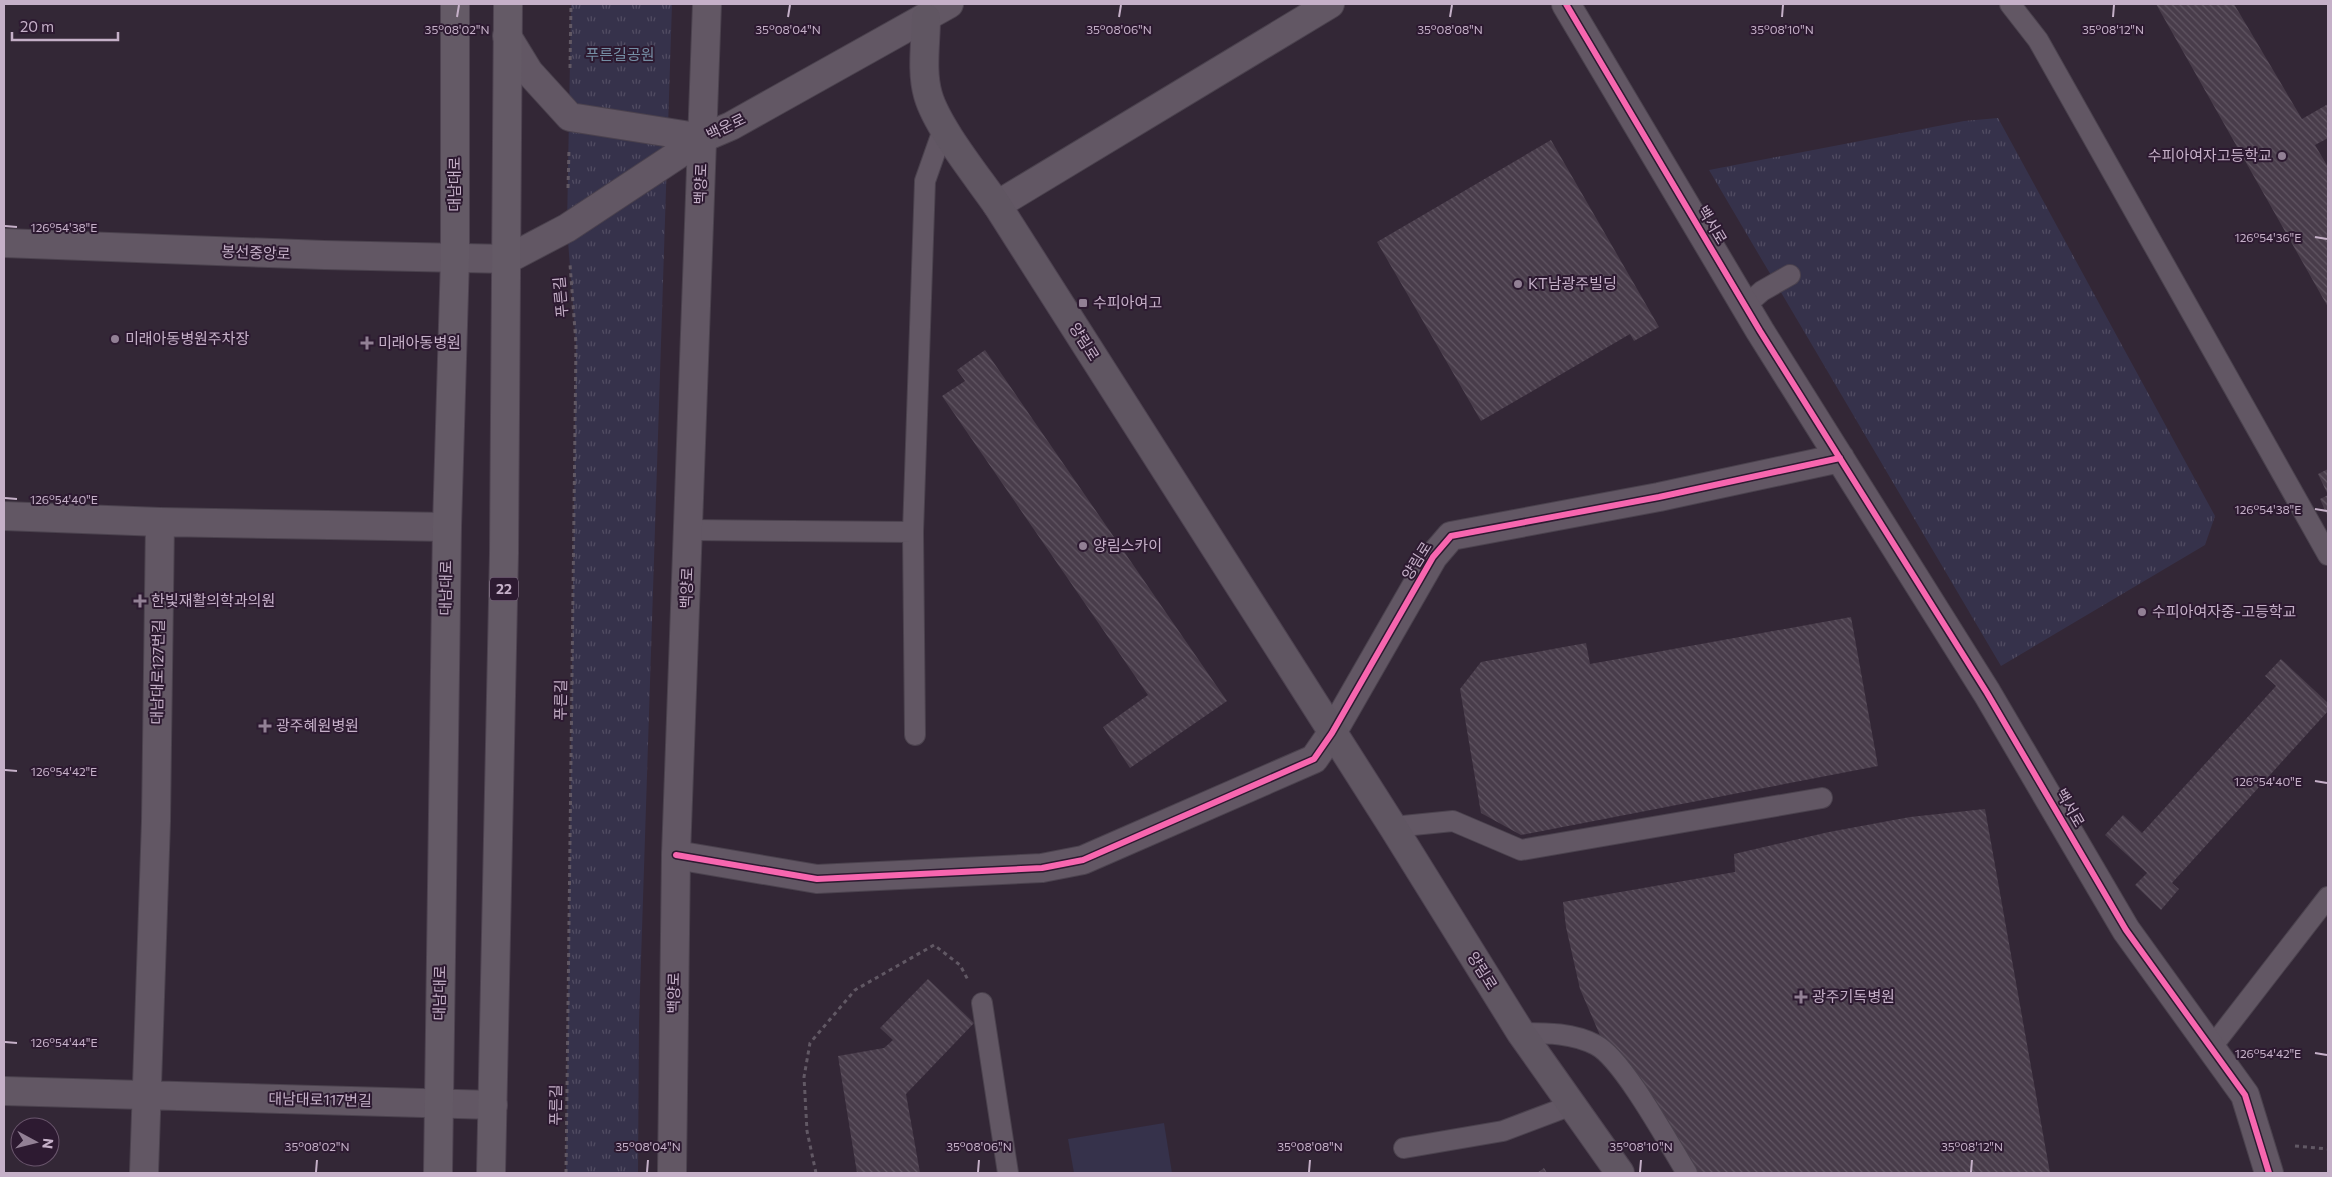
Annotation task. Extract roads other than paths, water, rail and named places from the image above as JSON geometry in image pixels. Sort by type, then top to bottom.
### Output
[{"type":"main road","name":"대남대로","points":[[438,1173],[447,527],[455,258],[455,4]]},
{"type":"main road","name":"22","points":[[491,1173],[504,563],[508,259],[508,4]]},
{"type":"main road","name":"양림로","points":[[926,11],[925,69],[928,94],[944,127],[997,205],[1522,1033],[1620,1173]]},
{"type":"street","name":"백양로","points":[[672,1173],[676,855],[707,4]]},
{"type":"street","name":"백운로","points":[[508,259],[567,228],[703,138],[731,126],[926,11],[949,4]]},
{"type":"street","points":[[997,205],[1330,4]]},
{"type":"street","name":"백서로","points":[[1566,4],[1746,305],[1988,693],[2126,930],[2245,1095],[2269,1173]]},
{"type":"street","points":[[507,36],[529,72],[570,117],[703,138]]},
{"type":"street","name":"봉선중앙로","points":[[4,243],[324,255],[508,259]]},
{"type":"street","name":"양림로","points":[[1332,733],[1433,557],[1442,544],[1452,536],[1659,497],[1840,458]]},
{"type":"street","points":[[4,516],[160,522],[447,527]]},
{"type":"street","name":"대남대로127번길","points":[[146,1096],[156,821],[160,522]]},
{"type":"street","points":[[676,855],[817,879],[1042,868],[1083,860],[1314,759],[1332,733]]},
{"type":"street","name":"대남대로117번길","points":[[4,1091],[493,1105]]},
{"type":"street","points":[[144,1173],[146,1096]]},
{"type":"lane","points":[[2010,4],[2038,40],[2328,556]]},
{"type":"lane","points":[[914,735],[913,532],[925,181],[944,127]]},
{"type":"lane","points":[[1746,305],[1762,291],[1790,275]]},
{"type":"lane","points":[[689,530],[913,532]]},
{"type":"lane","points":[[1393,827],[1453,821],[1521,850],[1822,798]]},
{"type":"lane","points":[[2212,1048],[2328,897]]},
{"type":"lane","points":[[982,1003],[1008,1173]]},
{"type":"lane","points":[[1522,1033],[1548,1033],[1573,1036],[1607,1052],[1622,1070],[1687,1173]]},
{"type":"lane","points":[[1404,1148],[1503,1131],[1572,1105]]},
{"type":"place","name":"수피아여자고등학교","points":[[2282,156]]},
{"type":"place","name":"KT남광주빌딩","points":[[1518,284]]},
{"type":"place","name":"수피아여고","points":[[1083,303]]},
{"type":"place","name":"미래아동병원주차장","points":[[115,339]]},
{"type":"place","name":"미래아동병원","points":[[367,343]]},
{"type":"place","name":"양림스카이","points":[[1083,546]]},
{"type":"place","name":"한빛재활의학과의원","points":[[140,601]]},
{"type":"place","name":"수피아여자중-고등학교","points":[[2142,612]]},
{"type":"place","name":"광주혜원병원","points":[[265,726]]},
{"type":"place","name":"광주기독병원","points":[[1801,997]]},
{"type":"park label","name":"푸른길공원","points":[[620,55]]}]
